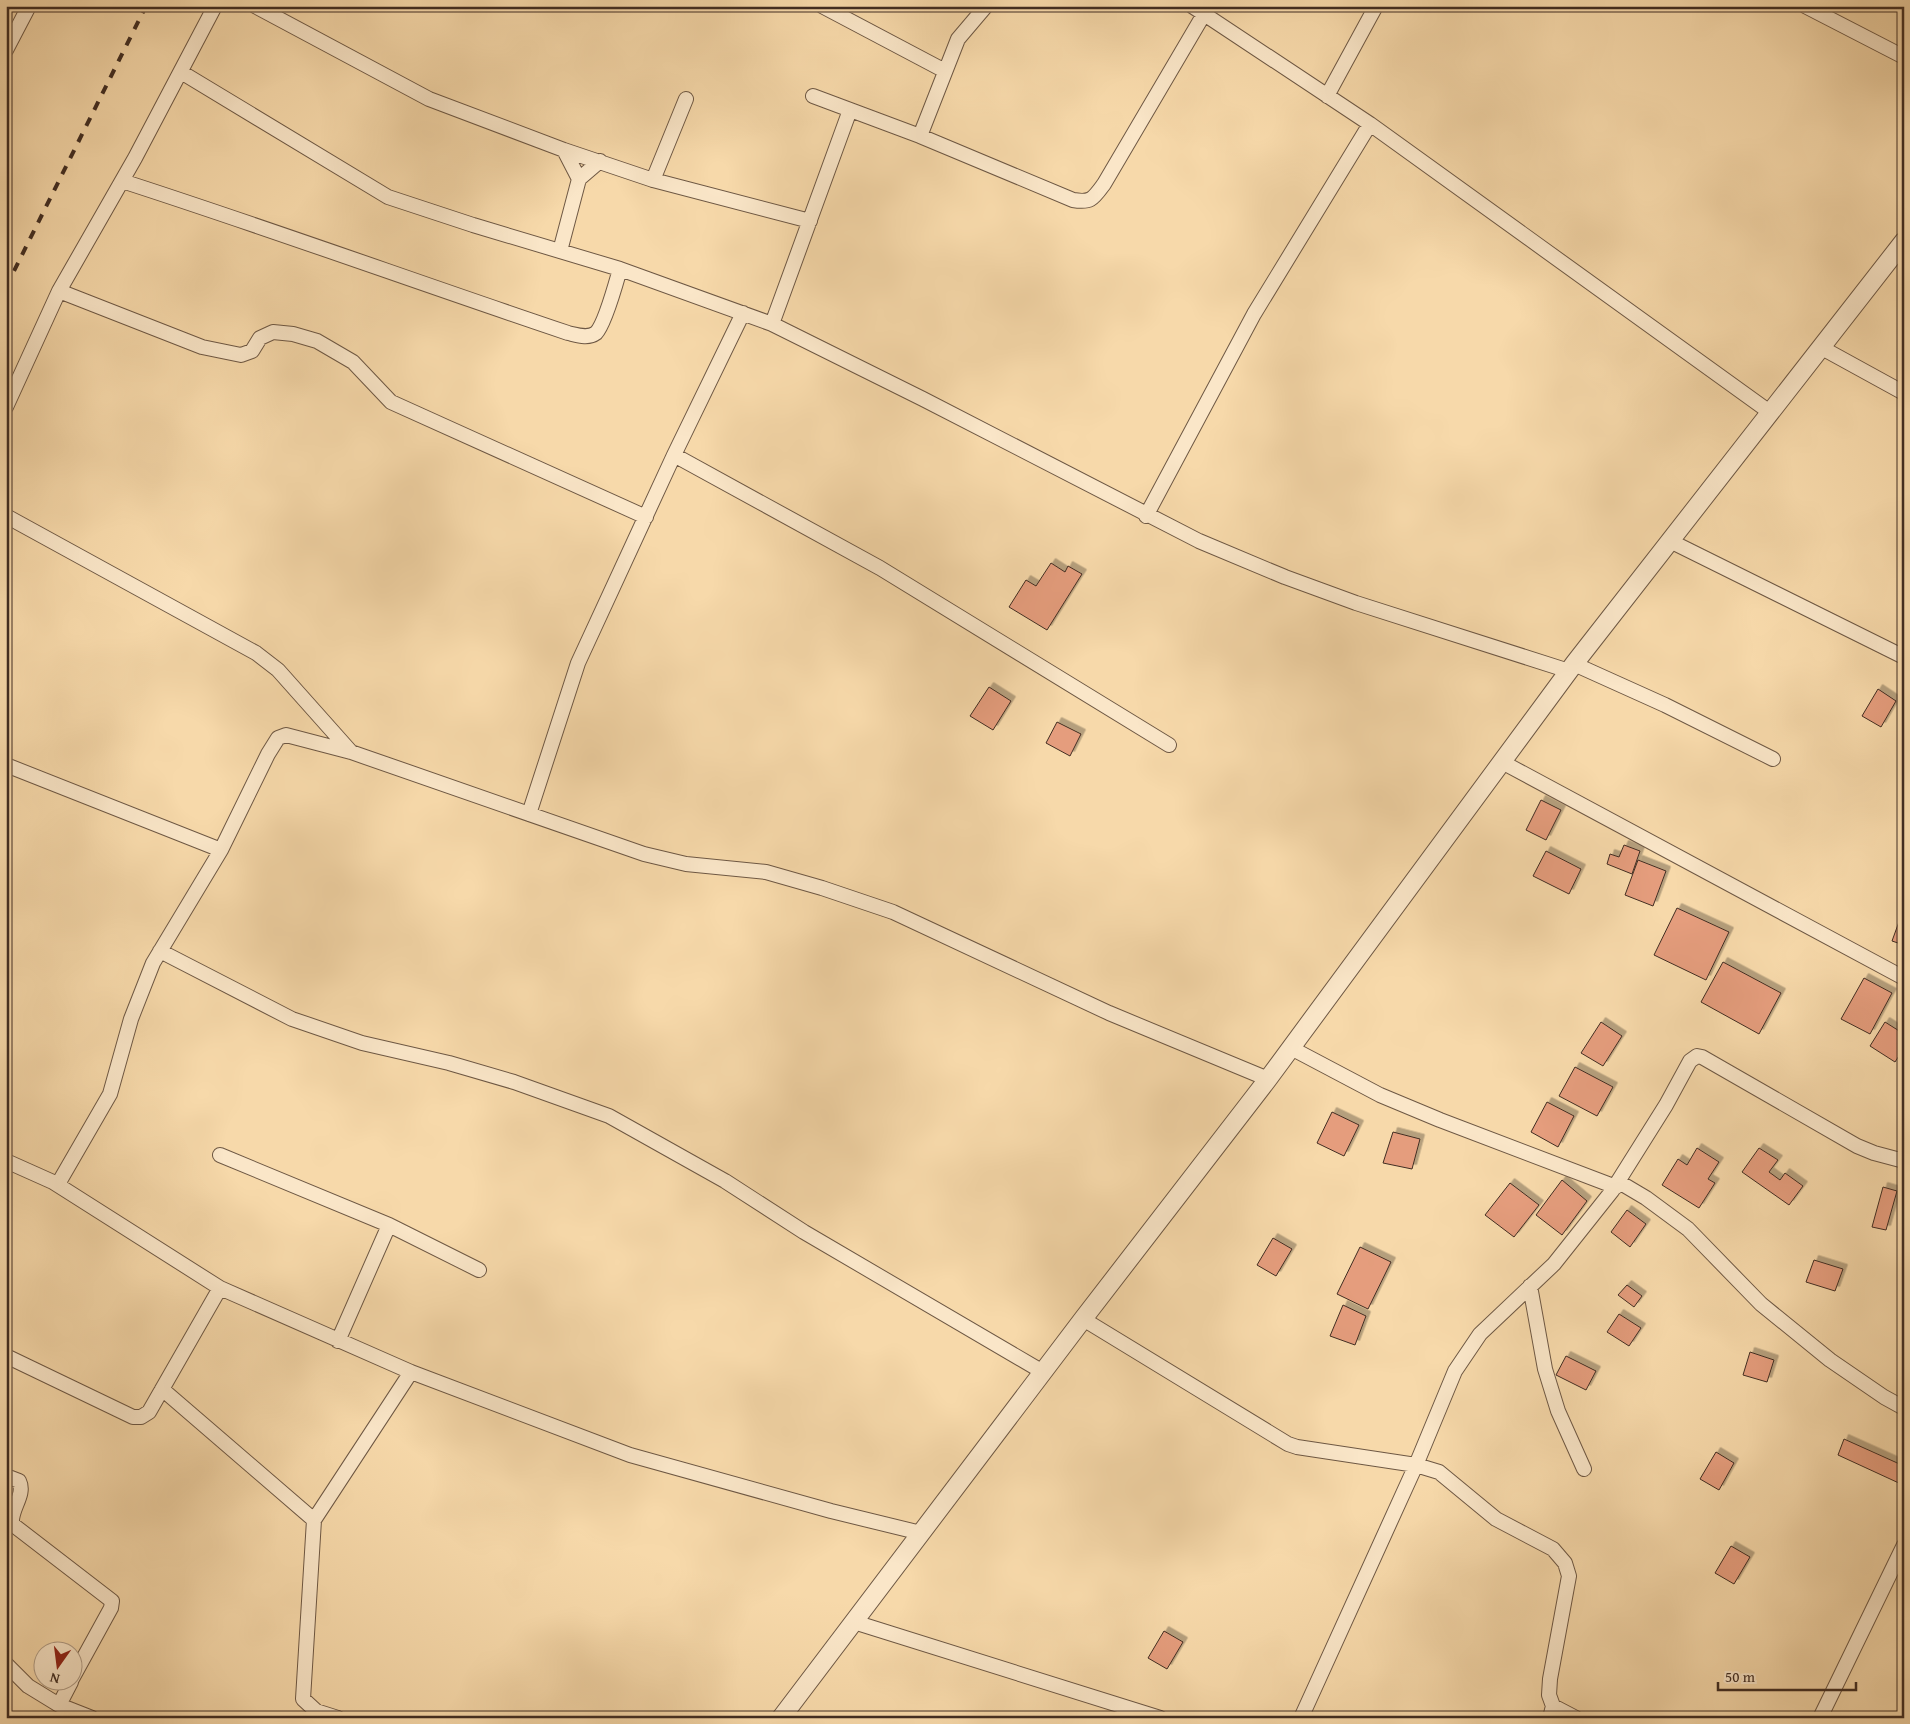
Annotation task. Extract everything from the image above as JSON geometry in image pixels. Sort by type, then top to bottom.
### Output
[{"type":"street","points":[[6,50],[28,6]]},
{"type":"street","points":[[6,407],[59,291],[122,181],[216,6]]},
{"type":"street","points":[[255,6],[429,99],[564,150],[653,180],[810,221]]},
{"type":"street","points":[[822,6],[945,71]]},
{"type":"street","points":[[920,136],[958,39],[986,6]]},
{"type":"street","points":[[1327,96],[1376,6]]},
{"type":"street","points":[[1805,6],[1904,57]]},
{"type":"street","points":[[813,96],[920,136],[1073,200],[1085,202],[1092,199],[1104,184],[1124,151],[1198,10],[1370,124],[1771,413]]},
{"type":"street","points":[[181,72],[388,197],[473,225],[620,269],[772,324],[923,399],[1146,516],[1199,541],[1285,577],[1356,603],[1571,668],[1665,705],[1772,759]]},
{"type":"street","points":[[653,180],[686,99]]},
{"type":"street","points":[[772,324],[850,110]]},
{"type":"street","points":[[1146,516],[1254,314],[1370,124]]},
{"type":"street","points":[[564,150],[579,179]]},
{"type":"street","points":[[560,251],[579,179],[600,161]]},
{"type":"street","points":[[122,181],[261,226],[399,276],[577,335],[586,336],[595,333],[602,324],[620,269]]},
{"type":"street","points":[[781,1718],[1083,1319],[1268,1079],[1571,668],[1904,241]]},
{"type":"street","points":[[59,291],[202,347],[242,355],[252,352],[260,338],[273,332],[293,334],[318,341],[354,362],[391,402],[400,407],[646,517]]},
{"type":"street","points":[[529,814],[578,663],[674,455],[743,313]]},
{"type":"street","points":[[1822,348],[1904,393]]},
{"type":"street","points":[[674,455],[880,568],[1169,745]]},
{"type":"street","points":[[6,516],[256,653],[278,670],[351,752]]},
{"type":"street","points":[[1670,542],[1904,656]]},
{"type":"street","points":[[58,1184],[110,1094],[131,1018],[153,963],[221,850],[268,754],[278,738],[286,735],[351,752],[644,854],[686,864],[766,872],[822,888],[893,912],[1109,1013],[1268,1079]]},
{"type":"street","points":[[1502,762],[1904,978]]},
{"type":"street","points":[[6,765],[221,850]]},
{"type":"street","points":[[160,951],[292,1019],[362,1043],[449,1063],[514,1082],[608,1116],[726,1181],[804,1232],[1043,1372]]},
{"type":"street","points":[[1291,1048],[1380,1095],[1440,1120],[1617,1184],[1646,1198],[1688,1229],[1760,1304],[1830,1360],[1884,1397],[1904,1408]]},
{"type":"street","points":[[1301,1718],[1416,1465],[1455,1371],[1480,1334],[1554,1264],[1617,1184],[1666,1105],[1690,1061],[1697,1056],[1702,1056],[1857,1146],[1904,1161]]},
{"type":"street","points":[[220,1155],[389,1225],[479,1270]]},
{"type":"street","points":[[6,1161],[58,1184],[220,1288],[411,1372],[630,1456],[831,1511],[921,1533]]},
{"type":"street","points":[[338,1341],[389,1225]]},
{"type":"street","points":[[1530,1286],[1545,1369],[1558,1411],[1584,1469]]},
{"type":"street","points":[[6,1356],[133,1417],[142,1417],[149,1412],[220,1288]]},
{"type":"street","points":[[1083,1319],[1288,1444],[1297,1447],[1416,1465],[1440,1472],[1496,1518],[1553,1549],[1565,1563],[1568,1576],[1550,1679],[1549,1695],[1552,1712],[1576,1718]]},
{"type":"street","points":[[338,1718],[316,1711],[303,1699],[314,1520],[411,1372]]},
{"type":"street","points":[[162,1389],[314,1520]]},
{"type":"street","points":[[6,1476],[19,1481],[21,1485],[21,1491],[11,1519],[12,1524],[112,1601],[111,1608],[82,1662]]},
{"type":"street","points":[[1820,1718],[1904,1545]]},
{"type":"street","points":[[854,1622],[1160,1718]]},
{"type":"street","points":[[6,1664],[28,1686],[59,1705],[92,1718]]},
{"type":"street","points":[[59,1705],[66,1692]]},
{"type":"building","points":[[1051,563],[1065,572],[1068,566],[1082,574],[1047,630],[1009,607],[1026,580],[1036,586]]},
{"type":"building","points":[[989,687],[1011,701],[993,730],[970,716]]},
{"type":"building","points":[[1878,689],[1896,701],[1881,727],[1862,716]]},
{"type":"building","points":[[1057,722],[1081,734],[1070,756],[1046,743]]},
{"type":"building","points":[[1541,800],[1561,810],[1546,840],[1526,830]]},
{"type":"building","points":[[1624,845],[1640,851],[1632,874],[1607,864],[1610,854],[1619,857]]},
{"type":"building","points":[[1546,851],[1581,869],[1569,894],[1533,876]]},
{"type":"building","points":[[1638,860],[1666,871],[1653,906],[1625,895]]},
{"type":"building","points":[[1677,908],[1729,932],[1706,980],[1654,955]]},
{"type":"building","points":[[1904,908],[1904,945],[1892,941]]},
{"type":"building","points":[[1723,962],[1781,993],[1759,1034],[1701,1002]]},
{"type":"building","points":[[1864,978],[1892,993],[1870,1034],[1841,1019]]},
{"type":"building","points":[[1601,1022],[1622,1036],[1603,1066],[1581,1053]]},
{"type":"building","points":[[1885,1022],[1904,1034],[1904,1048],[1895,1062],[1870,1046]]},
{"type":"building","points":[[1575,1067],[1613,1087],[1597,1116],[1559,1096]]},
{"type":"building","points":[[1547,1102],[1574,1116],[1558,1147],[1531,1132]]},
{"type":"building","points":[[1332,1112],[1359,1125],[1344,1156],[1317,1143]]},
{"type":"building","points":[[1393,1132],[1420,1139],[1412,1169],[1383,1163]]},
{"type":"building","points":[[1697,1148],[1719,1162],[1708,1179],[1715,1183],[1699,1208],[1662,1185],[1678,1159],[1687,1165]]},
{"type":"building","points":[[1759,1148],[1778,1160],[1769,1172],[1780,1180],[1785,1173],[1803,1186],[1789,1205],[1742,1172]]},
{"type":"building","points":[[1562,1180],[1587,1201],[1562,1235],[1536,1215]]},
{"type":"building","points":[[1510,1183],[1539,1205],[1514,1237],[1485,1215]]},
{"type":"building","points":[[1883,1187],[1897,1191],[1886,1230],[1872,1227]]},
{"type":"building","points":[[1627,1210],[1646,1224],[1630,1247],[1611,1232]]},
{"type":"building","points":[[1273,1238],[1292,1249],[1276,1276],[1257,1265]]},
{"type":"building","points":[[1360,1247],[1391,1262],[1368,1309],[1337,1294]]},
{"type":"building","points":[[1814,1260],[1843,1269],[1835,1291],[1806,1282]]},
{"type":"building","points":[[1627,1285],[1642,1296],[1634,1307],[1618,1295]]},
{"type":"building","points":[[1343,1305],[1366,1316],[1355,1345],[1330,1336]]},
{"type":"building","points":[[1619,1314],[1641,1328],[1629,1346],[1607,1332]]},
{"type":"building","points":[[1750,1352],[1774,1360],[1767,1382],[1743,1375]]},
{"type":"building","points":[[1566,1356],[1596,1371],[1586,1390],[1556,1375]]},
{"type":"building","points":[[1844,1439],[1904,1466],[1904,1478],[1901,1484],[1838,1455]]},
{"type":"building","points":[[1716,1452],[1734,1463],[1719,1490],[1700,1479]]},
{"type":"building","points":[[1731,1546],[1750,1557],[1734,1584],[1715,1573]]},
{"type":"building","points":[[1164,1631],[1183,1642],[1167,1669],[1148,1658]]},
{"type":"railway","points":[[6,287],[146,6]]}]
